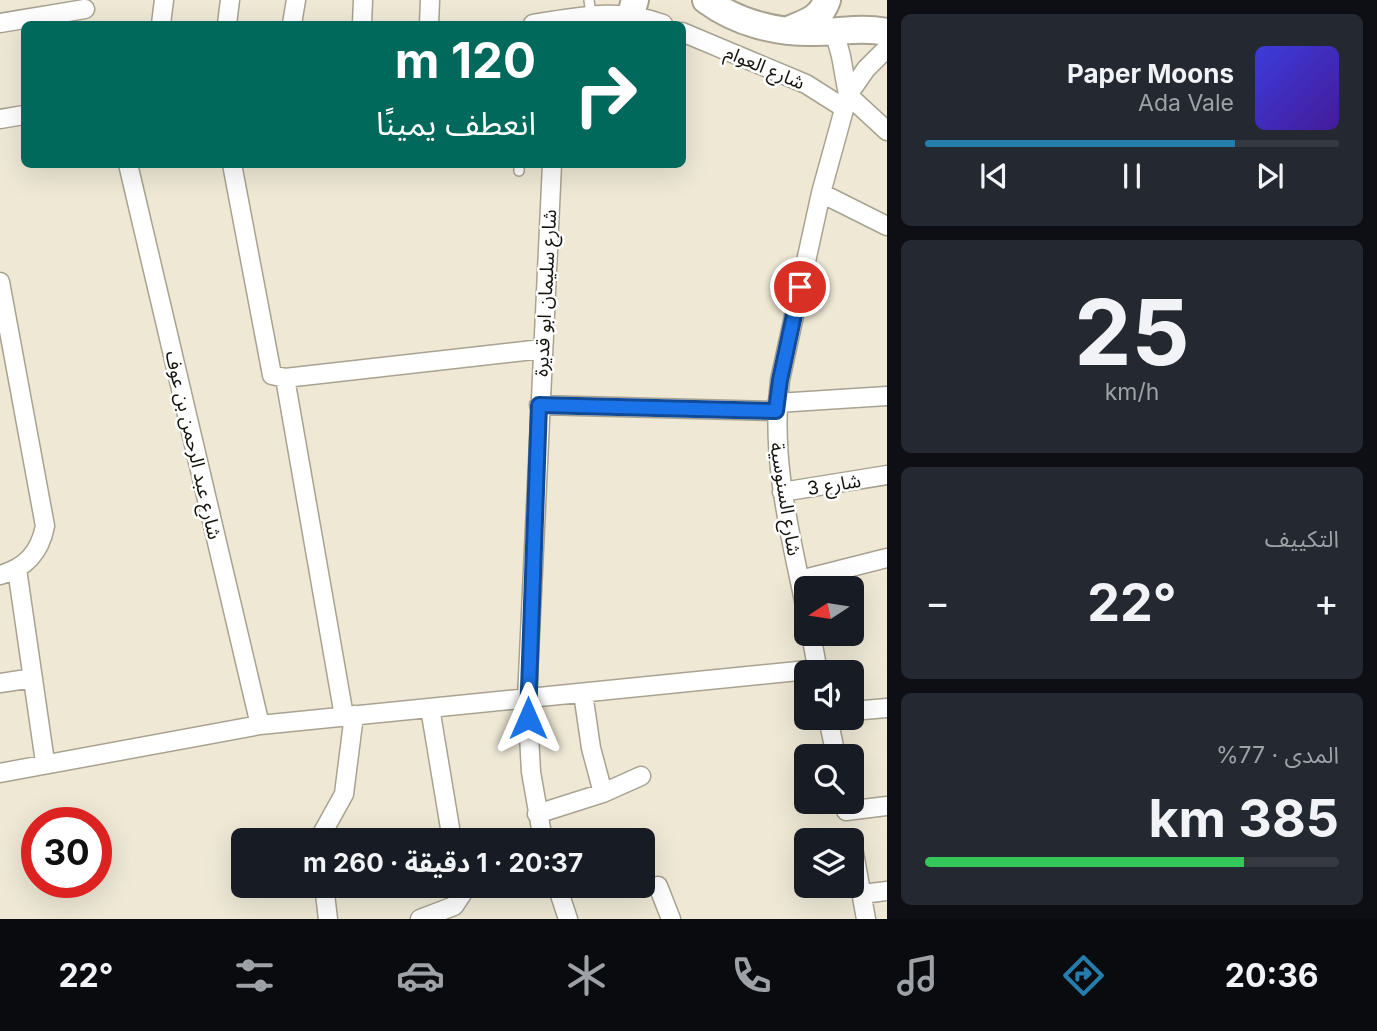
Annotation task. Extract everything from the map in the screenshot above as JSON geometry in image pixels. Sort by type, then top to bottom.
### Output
[{"type":"main road","points":[[706,0],[757,25],[787,31],[860,29],[887,32]]},
{"type":"main road","points":[[787,31],[813,19],[827,0]]},
{"type":"street","points":[[161,21],[164,0]]},
{"type":"street","points":[[227,21],[230,0]]},
{"type":"street","points":[[292,21],[296,0]]},
{"type":"street","points":[[362,21],[363,0]]},
{"type":"street","points":[[429,21],[430,0]]},
{"type":"street","points":[[562,21],[590,8],[633,7],[658,21]]},
{"type":"street","points":[[0,23],[86,11]]},
{"type":"street","name":"شارع السنوسية","points":[[834,31],[844,69],[846,102]]},
{"type":"street","name":"شارع العوام","points":[[686,35],[846,102],[887,131]]},
{"type":"street","name":"شارع السنوسية","points":[[799,576],[782,492],[776,438],[777,407],[821,193],[846,102],[866,69],[887,48]]},
{"type":"street","points":[[0,119],[21,116]]},
{"type":"street","name":"شارع عبد الرحمن بن عوف","points":[[129,168],[260,724]]},
{"type":"street","points":[[233,168],[269,370],[277,378],[542,349]]},
{"type":"street","name":"شارع سليمان ابو قديرة","points":[[540,828],[531,772],[527,698],[552,168]]},
{"type":"street","points":[[821,193],[887,226]]},
{"type":"street","points":[[0,282],[44,513],[42,539],[37,551],[9,572],[33,678],[45,762]]},
{"type":"street","points":[[285,378],[349,716],[344,794],[325,828]]},
{"type":"street","points":[[539,405],[777,407],[887,396]]},
{"type":"street","name":"شارع 3","points":[[782,492],[887,475]]},
{"type":"street","points":[[816,576],[887,558]]},
{"type":"street","points":[[0,772],[260,724],[794,672]]},
{"type":"street","points":[[0,683],[33,678]]},
{"type":"street","points":[[583,693],[591,748],[603,793]]},
{"type":"street","points":[[430,708],[451,828]]},
{"type":"street","points":[[864,710],[887,708]]},
{"type":"street","points":[[537,814],[603,793],[641,776]]},
{"type":"street","points":[[864,806],[887,806]]},
{"type":"street","points":[[658,886],[671,919]]},
{"type":"street","points":[[864,894],[887,891]]},
{"type":"street","points":[[325,898],[328,919]]},
{"type":"street","points":[[419,919],[454,906],[459,898]]},
{"type":"street","points":[[560,898],[568,919]]},
{"type":"street","points":[[863,898],[866,919]]},
{"type":"route","points":[[528,718],[539,405],[776,411],[800,287]]}]
